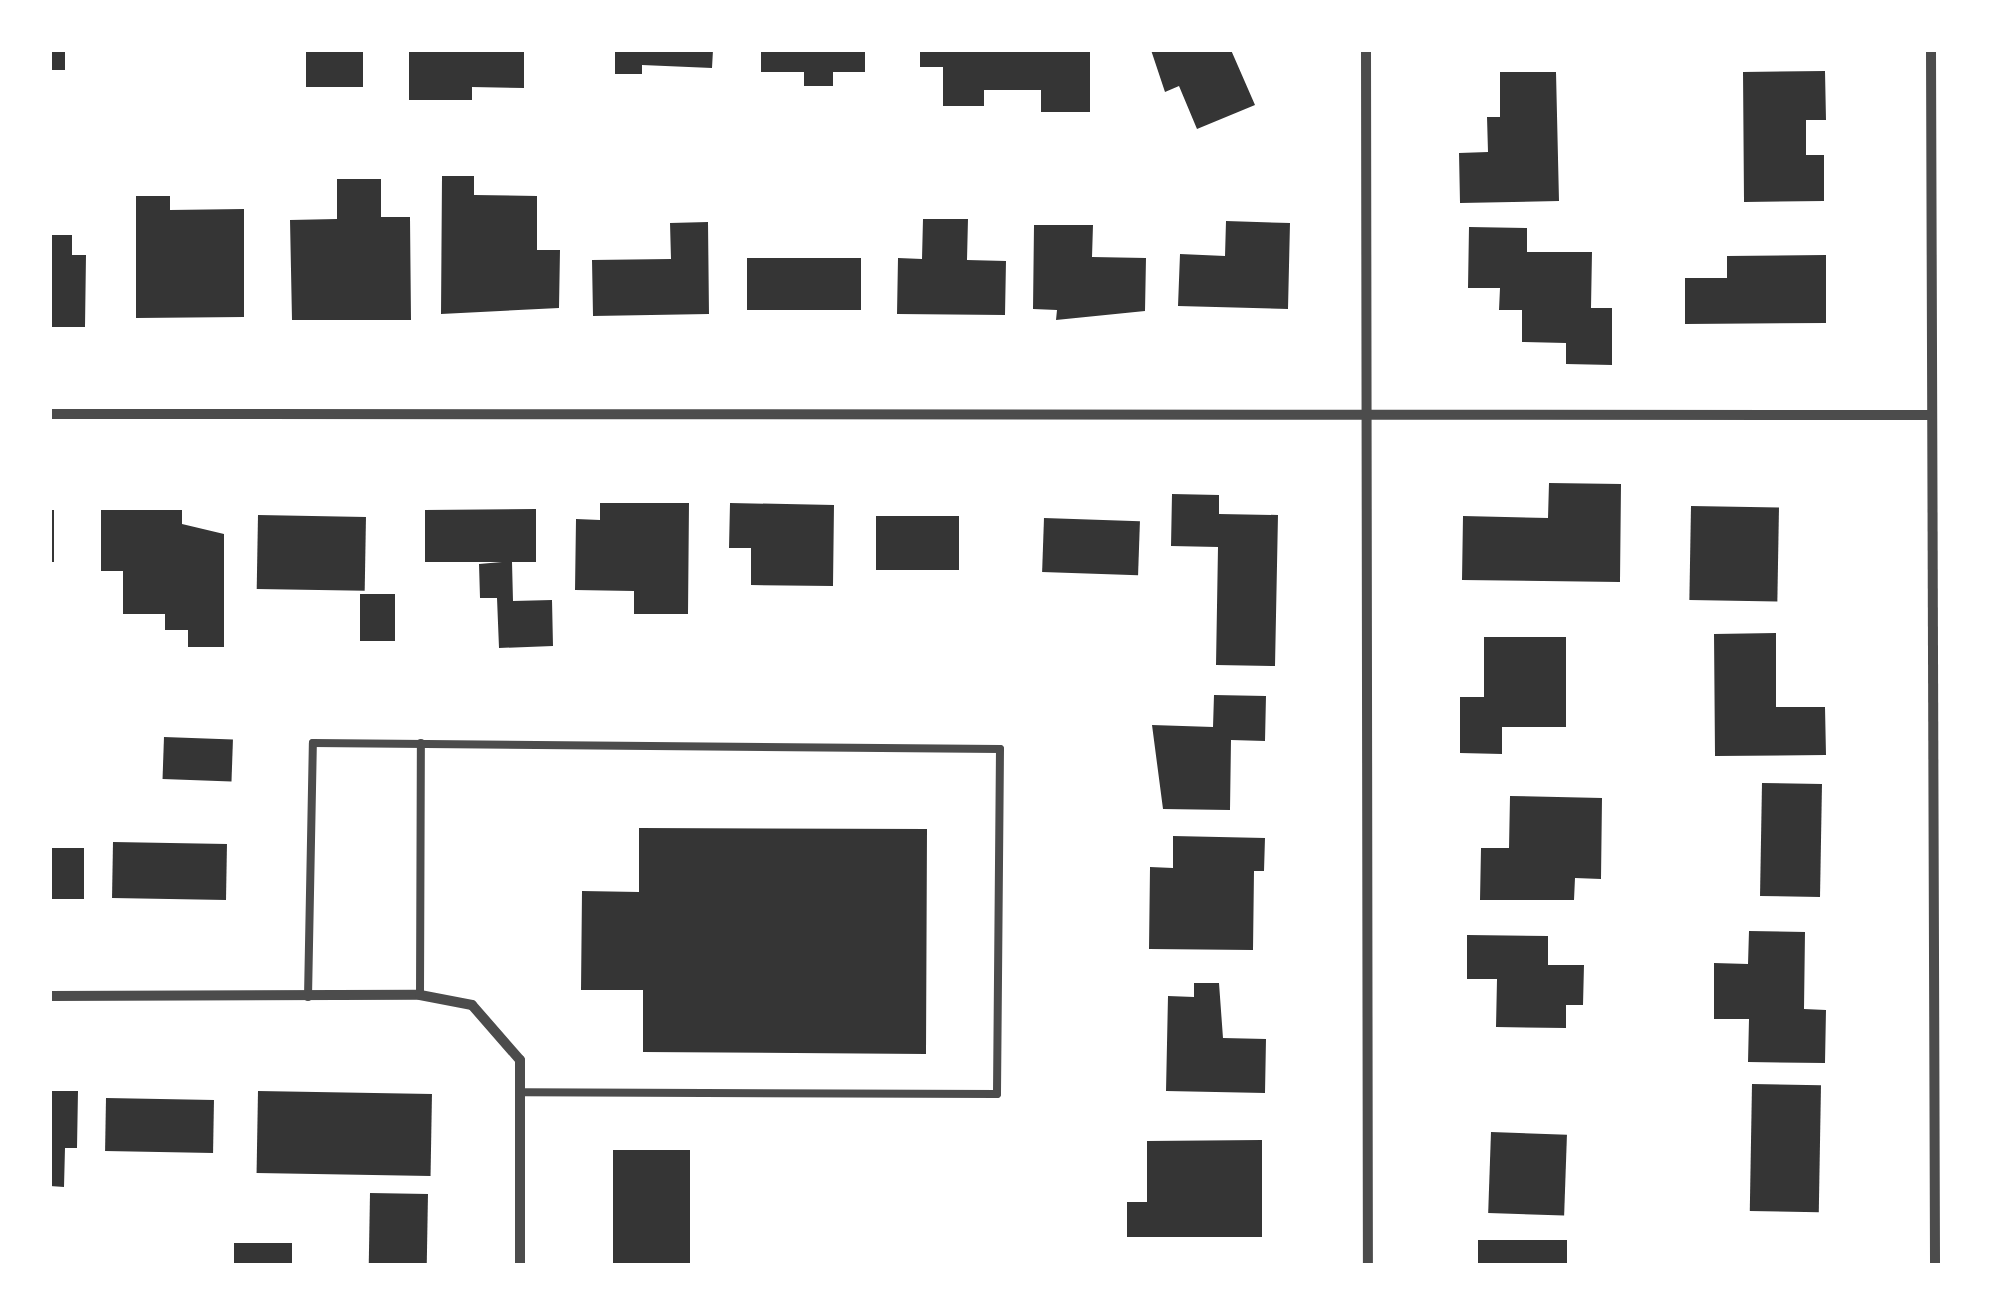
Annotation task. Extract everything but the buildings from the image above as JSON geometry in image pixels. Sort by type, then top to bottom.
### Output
[{"type":"street","points":[[1366,50],[1371,414],[1368,1265]]},
{"type":"street","points":[[1931,50],[1931,415],[1941,977],[1934,1265]]},
{"type":"street","points":[[50,414],[1931,415]]},
{"type":"street","points":[[50,996],[420,996],[455,999],[487,1016],[520,1060],[524,1092],[520,1265]]},
{"type":"lane","points":[[308,997],[313,743],[1000,749],[997,1094],[524,1092]]},
{"type":"lane","points":[[420,996],[421,744]]}]
